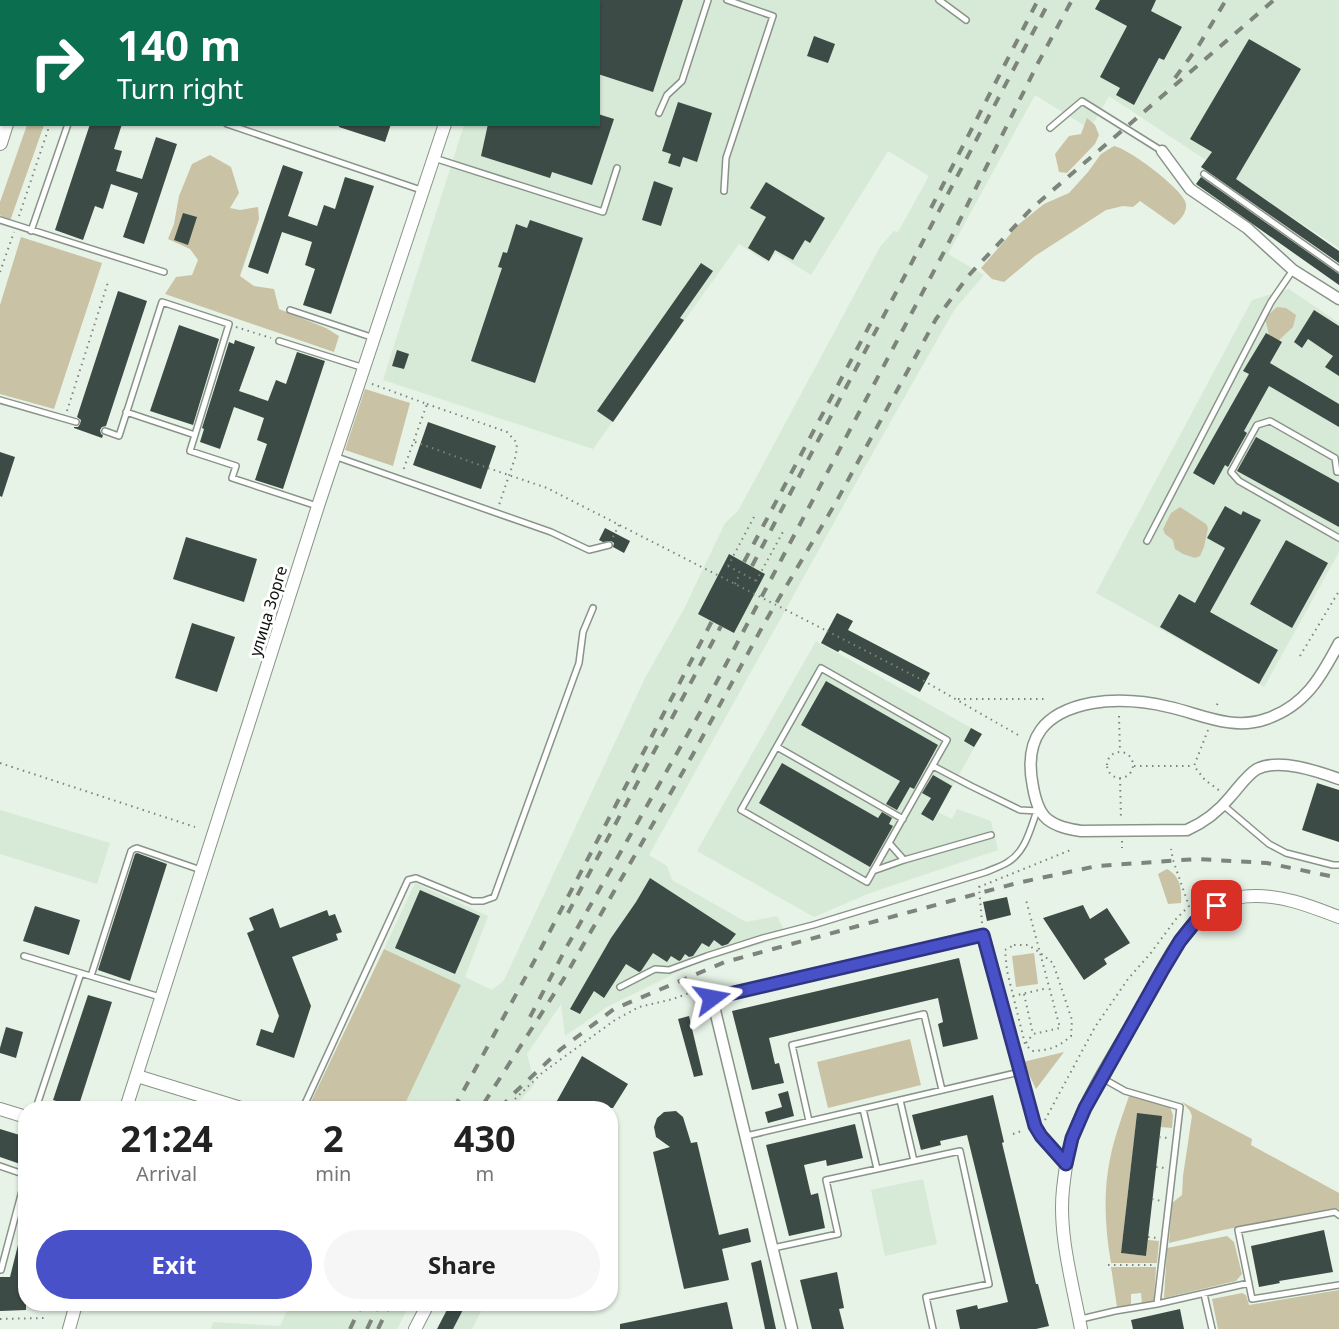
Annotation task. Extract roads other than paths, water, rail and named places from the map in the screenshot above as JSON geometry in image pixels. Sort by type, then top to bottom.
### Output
[{"type":"main road","points":[[0,143],[5,126]]},
{"type":"street","name":"улица Зорге","points":[[128,1101],[334,456],[444,126]]},
{"type":"street","points":[[1162,151],[1190,189],[1247,228],[1293,270],[1339,299]]},
{"type":"street","points":[[1339,643],[1318,680],[1304,697],[1286,710],[1265,720],[1227,723],[1167,706],[1140,702],[1119,700],[1091,703],[1070,709],[1046,723],[1038,732],[1033,743],[1030,761],[1034,795],[1039,811],[1055,824],[1081,831],[1187,830],[1201,824],[1215,813],[1257,770],[1271,765],[1292,766],[1339,779]]},
{"type":"street","points":[[1080,1324],[1065,1238],[1063,1193],[1072,1138],[1085,1108],[1180,941],[1196,921],[1217,906],[1240,896],[1270,896],[1298,902],[1339,917]]},
{"type":"street","points":[[792,1329],[712,998],[983,935],[1035,1126],[1066,1164]]},
{"type":"street","points":[[136,1076],[218,1101]]},
{"type":"street","points":[[0,1109],[18,1115]]},
{"type":"street","points":[[60,1329],[69,1329],[74,1311]]},
{"type":"street","points":[[415,1329],[424,1311]]},
{"type":"lane","points":[[659,113],[667,95],[682,81],[707,0]]},
{"type":"lane","points":[[724,191],[726,158],[773,16],[727,0]]},
{"type":"lane","points":[[939,0],[966,20]]},
{"type":"lane","points":[[1050,128],[1082,100],[1162,151]]},
{"type":"lane","points":[[31,231],[67,126]]},
{"type":"lane","points":[[233,126],[423,190]]},
{"type":"lane","points":[[434,158],[603,212],[617,168]]},
{"type":"lane","points":[[1204,174],[1339,269]]},
{"type":"lane","points":[[0,220],[164,272]]},
{"type":"lane","points":[[1147,541],[1271,302],[1293,270]]},
{"type":"lane","points":[[105,431],[118,436],[162,302],[229,324],[190,451],[236,466],[232,478],[318,506]]},
{"type":"lane","points":[[290,310],[374,338]]},
{"type":"lane","points":[[279,341],[364,368]]},
{"type":"lane","points":[[0,400],[76,422]]},
{"type":"lane","points":[[126,412],[195,435]]},
{"type":"lane","points":[[1339,472],[1335,458],[1270,421],[1257,425],[1231,472],[1239,481],[1339,538]]},
{"type":"lane","points":[[334,456],[551,532],[589,550],[609,545]]},
{"type":"lane","points":[[306,1101],[408,880],[416,878],[472,901],[483,901],[494,897],[579,663],[583,632],[593,608]]},
{"type":"lane","points":[[821,668],[947,740],[933,766],[867,882],[741,810],[821,668]]},
{"type":"lane","points":[[777,747],[903,819]]},
{"type":"lane","points":[[620,987],[655,969],[669,970],[774,935],[986,872],[1009,862],[1021,850],[1039,811],[1020,810],[933,766]]},
{"type":"lane","points":[[1223,805],[1269,844],[1286,853],[1339,865]]},
{"type":"lane","points":[[873,871],[991,835]]},
{"type":"lane","points":[[889,843],[904,860]]},
{"type":"lane","points":[[91,976],[131,851],[137,848],[202,870]]},
{"type":"lane","points":[[24,956],[161,998]]},
{"type":"lane","points":[[38,1101],[81,973]]},
{"type":"lane","points":[[809,1121],[792,1046],[924,1014],[942,1090]]},
{"type":"lane","points":[[746,1136],[1020,1072]]},
{"type":"lane","points":[[1102,1078],[1125,1091],[1180,1107],[1157,1304]]},
{"type":"lane","points":[[900,1100],[914,1161]]},
{"type":"lane","points":[[863,1109],[877,1169]]},
{"type":"lane","points":[[773,1248],[838,1234],[826,1180],[960,1151],[989,1284],[926,1297],[933,1329]]},
{"type":"lane","points":[[0,1166],[18,1172]]},
{"type":"lane","points":[[0,1270],[7,1253],[18,1210]]},
{"type":"lane","points":[[1339,1215],[1335,1212],[1238,1230],[1252,1299],[1339,1285]]},
{"type":"lane","points":[[7,1253],[15,1256]]},
{"type":"lane","points":[[1080,1324],[1115,1311],[1249,1283]]},
{"type":"lane","points":[[1204,1294],[1212,1329]]},
{"type":"railway","points":[[931,208],[1038,0]]},
{"type":"railway","points":[[752,566],[1050,0]]},
{"type":"railway","points":[[530,1017],[566,948],[706,702],[945,250],[1072,0]]},
{"type":"railway","points":[[1175,78],[1199,45],[1226,0]]},
{"type":"railway","points":[[485,1101],[563,980],[692,756],[765,622],[835,504],[936,319],[970,274],[1032,208],[1274,0]]},
{"type":"railway","points":[[744,562],[874,317]]},
{"type":"railway","points":[[458,1101],[537,956],[712,621]]},
{"type":"railway","points":[[568,913],[721,626]]},
{"type":"railway","points":[[507,1101],[561,1049],[614,1009],[725,962],[1017,883],[1097,866],[1197,859],[1267,863],[1339,879]]},
{"type":"railway","points":[[350,1329],[359,1311]]},
{"type":"railway","points":[[367,1329],[376,1311]]},
{"type":"railway","points":[[378,1329],[387,1311]]}]
